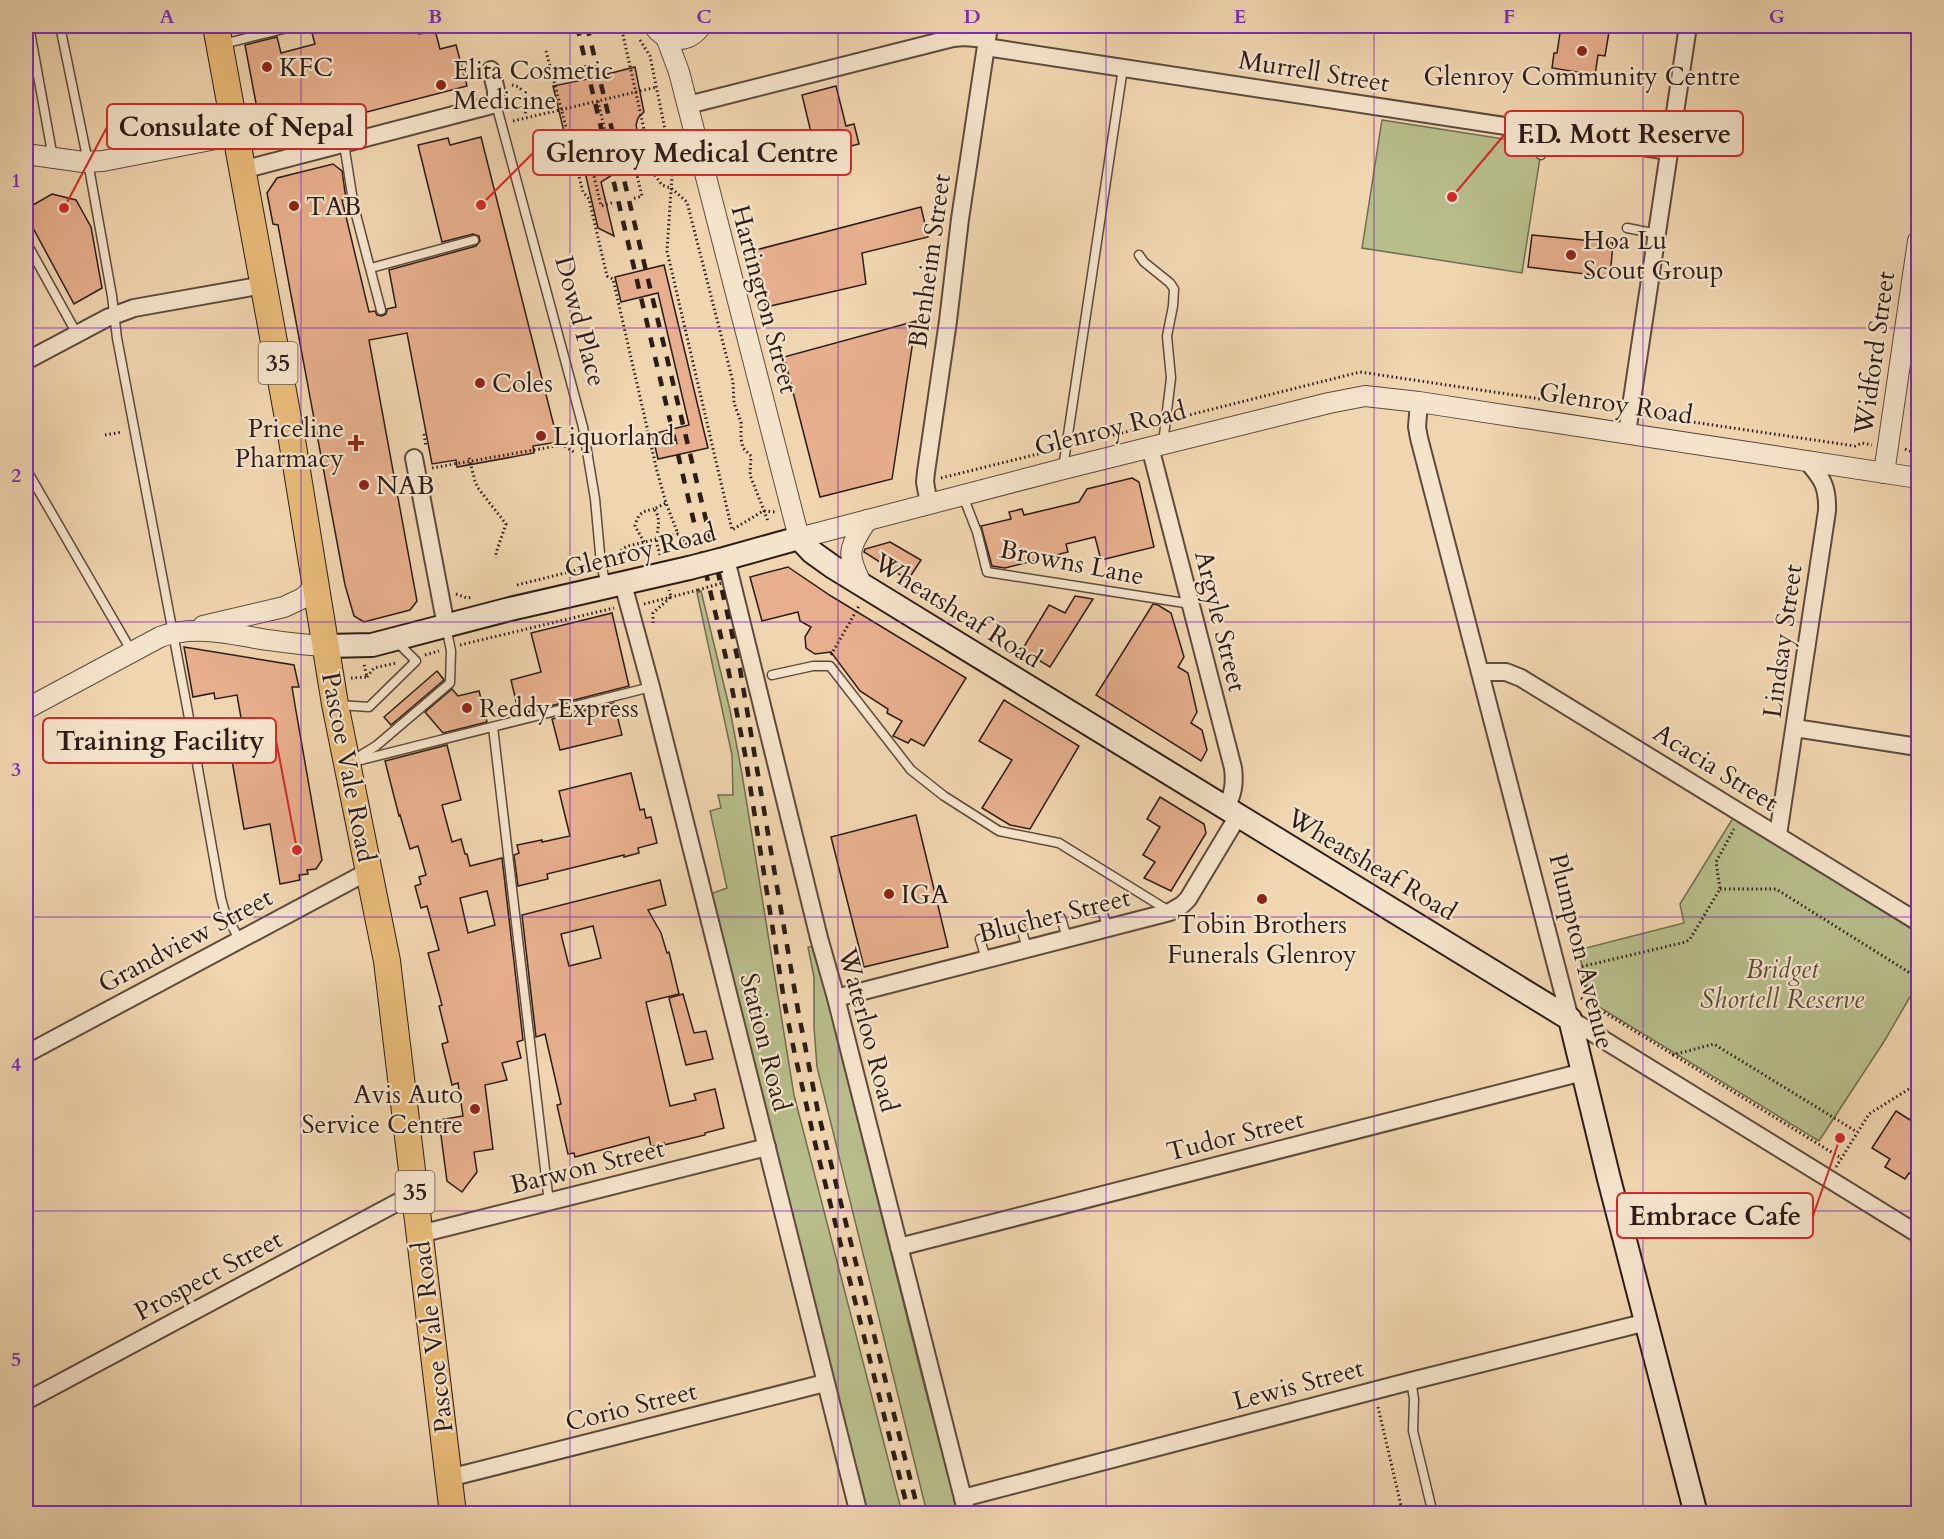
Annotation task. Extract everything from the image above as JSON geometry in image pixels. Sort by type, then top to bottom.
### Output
[{"type":"main road","name":"Pascoe Vale Road","points":[[217,35],[292,440],[335,704],[387,961],[453,1514]]},
{"type":"main road","name":"Glenroy Road","points":[[326,646],[372,645],[395,639],[448,636],[618,597],[665,574],[799,538]]},
{"type":"main road","name":"Wheatsheaf Road","points":[[799,538],[812,552],[866,586],[1570,1019]]},
{"type":"main road","name":"Plumpton Avenue","points":[[1570,1019],[1696,1514]]},
{"type":"street","points":[[1627,433],[1688,26]]},
{"type":"street","points":[[660,31],[674,40],[696,31]]},
{"type":"street","name":"Hartington Street","points":[[660,31],[679,72],[799,538]]},
{"type":"street","points":[[679,72],[685,46],[696,31]]},
{"type":"street","name":"Murrell Street","points":[[688,105],[953,38],[987,37],[1124,68],[1669,152]]},
{"type":"street","name":"Blenheim Street","points":[[929,504],[925,482],[926,472],[987,37]]},
{"type":"street","name":"Dowd Place","points":[[493,77],[496,104]]},
{"type":"street","points":[[242,170],[496,104]]},
{"type":"street","points":[[26,154],[53,159],[103,161],[236,135]]},
{"type":"street","name":"Widford Street","points":[[1884,473],[1918,241]]},
{"type":"street","points":[[26,361],[114,314],[134,308],[264,285]]},
{"type":"street","name":"Glenroy Road","points":[[799,538],[1156,445],[1365,396],[1419,402],[1918,478]]},
{"type":"street","name":"Plumpton Avenue","points":[[1419,402],[1417,427],[1419,438],[1570,1019]]},
{"type":"street","name":"Argyle Street","points":[[1156,445],[1191,604],[1233,768],[1235,780],[1232,812]]},
{"type":"street","points":[[421,458],[448,636]]},
{"type":"street","name":"Lindsay Street","points":[[1778,835],[1827,510],[1826,487],[1806,460]]},
{"type":"street","points":[[866,586],[853,565],[851,552],[853,543],[867,520]]},
{"type":"street","name":"Waterloo Road","points":[[723,560],[965,1506]]},
{"type":"street","points":[[26,709],[160,637],[284,607],[303,598],[316,585]]},
{"type":"street","name":"Station Road","points":[[618,597],[651,687],[859,1514]]},
{"type":"street","points":[[179,631],[210,631],[326,646]]},
{"type":"street","name":"Acacia Street","points":[[1481,672],[1513,673],[1918,922]]},
{"type":"street","points":[[1795,728],[1918,747]]},
{"type":"street","name":"Blucher Street","points":[[836,998],[1170,912],[1188,899],[1232,812]]},
{"type":"street","name":"Grandview Street","points":[[26,1054],[369,871]]},
{"type":"street","name":"Wheatsheaf Road","points":[[1570,1019],[1918,1234]]},
{"type":"street","name":"Tudor Street","points":[[899,1247],[1583,1072]]},
{"type":"street","name":"Barwon Street","points":[[420,1234],[767,1148]]},
{"type":"street","name":"Prospect Street","points":[[26,1401],[415,1193]]},
{"type":"street","name":"Lewis Street","points":[[965,1506],[1375,1390],[1647,1322]]},
{"type":"street","name":"Corio Street","points":[[449,1478],[825,1383]]},
{"type":"lane","points":[[29,26],[53,159]]},
{"type":"lane","points":[[60,26],[88,162],[117,338],[179,631],[221,898],[225,913],[239,939]]},
{"type":"lane","points":[[217,35],[295,26]]},
{"type":"lane","points":[[1063,469],[1124,68]]},
{"type":"lane","name":"Dowd Place","points":[[496,104],[583,427],[600,539],[601,564],[618,597]]},
{"type":"lane","points":[[1541,154],[1542,132]]},
{"type":"lane","points":[[344,144],[354,207],[381,310]]},
{"type":"lane","points":[[1627,228],[1658,234]]},
{"type":"lane","points":[[370,268],[474,240]]},
{"type":"lane","points":[[26,242],[77,334]]},
{"type":"lane","points":[[1139,255],[1174,289],[1171,322],[1167,336],[1172,378],[1156,445]]},
{"type":"lane","points":[[26,470],[132,652]]},
{"type":"lane","name":"Browns Lane","points":[[962,495],[977,532],[987,572],[1191,604]]},
{"type":"lane","points":[[347,763],[376,746],[450,683],[448,636]]},
{"type":"lane","points":[[335,704],[369,707],[416,661],[395,639]]},
{"type":"lane","points":[[772,675],[813,666],[830,666],[912,770],[944,795],[999,831],[1059,843],[1170,912]]},
{"type":"lane","points":[[347,763],[651,687]]},
{"type":"lane","points":[[493,727],[549,1203]]},
{"type":"lane","points":[[1101,908],[1108,928]]},
{"type":"lane","points":[[1061,918],[1067,938]]},
{"type":"lane","points":[[1021,928],[1027,948]]},
{"type":"lane","points":[[980,939],[986,959]]},
{"type":"lane","points":[[1411,1381],[1414,1399],[1413,1431],[1433,1514]]},
{"type":"path","points":[[621,26],[654,174],[662,185],[672,189],[687,202],[733,382],[734,403],[741,422],[743,448],[751,456],[750,475],[768,521]]},
{"type":"path","points":[[634,26],[634,30],[650,56],[657,87],[672,176],[667,251],[732,530],[763,511],[792,513]]},
{"type":"path","points":[[546,51],[583,192],[589,199],[607,276],[613,279],[666,503],[678,534],[686,544],[712,537]]},
{"type":"path","points":[[493,77],[519,87],[528,97],[524,117]]},
{"type":"path","points":[[501,125],[524,117],[657,87]]},
{"type":"path","points":[[598,101],[612,162]]},
{"type":"path","points":[[620,149],[630,147],[633,157],[642,196],[632,199]]},
{"type":"path","points":[[603,153],[589,155],[601,206],[615,202]]},
{"type":"path","points":[[592,168],[633,157]]},
{"type":"path","points":[[105,435],[136,429]]},
{"type":"path","points":[[421,458],[424,434]]},
{"type":"path","points":[[430,468],[470,459],[562,445],[588,460]]},
{"type":"path","points":[[470,459],[478,488],[506,524],[496,558]]},
{"type":"path","points":[[644,542],[635,526],[637,517],[642,511],[654,509],[666,503]]},
{"type":"path","points":[[654,509],[658,515],[660,526],[657,539],[671,597]]},
{"type":"path","points":[[516,586],[617,559],[622,549],[678,534]]},
{"type":"path","points":[[367,677],[374,668],[413,658],[448,636],[618,597],[671,597],[722,583]]},
{"type":"path","points":[[825,666],[866,586]]},
{"type":"path","points":[[452,587],[461,597],[473,597]]},
{"type":"path","points":[[615,618],[618,597]]},
{"type":"path","points":[[655,633],[652,622],[653,613],[671,597]]},
{"type":"path","points":[[1597,1037],[1580,967],[1686,942],[1690,939],[1720,889],[1716,862],[1735,827],[1738,810]]},
{"type":"path","points":[[1720,889],[1776,889],[1918,978]]},
{"type":"path","points":[[1589,1002],[1841,1158]]},
{"type":"path","points":[[1829,1179],[1869,1114],[1917,1084],[1918,1004]]},
{"type":"path","points":[[1672,1054],[1714,1044],[1857,1132]]},
{"type":"path","points":[[1375,1390],[1403,1514]]},
{"type":"green space","points":[[1382,120],[1542,145],[1522,273],[1362,248]]},
{"type":"green space","points":[[701,591],[730,710],[742,774],[794,1095],[902,1513],[866,1513],[708,895],[727,888],[710,811],[721,808],[718,795],[733,795],[732,755],[697,593]]},
{"type":"green space","name":"Bridget Shortell Reserve","points":[[1733,818],[1918,933],[1918,983],[1885,1040],[1819,1141],[1591,1002],[1578,950],[1684,923],[1680,904]]},
{"type":"green space","points":[[814,946],[958,1513],[927,1513],[817,1067],[814,977],[808,947]]},
{"type":"building","points":[[339,26],[417,26],[419,34],[435,30],[440,49],[456,45],[467,86],[267,138],[262,135],[245,45],[277,37],[281,53],[315,44],[312,33]]},
{"type":"building","name":"Glenroy Community Centre","points":[[1561,26],[1610,26],[1605,56],[1598,55],[1595,75],[1552,68]]},
{"type":"building","points":[[635,67],[644,112],[638,118],[636,125],[646,174],[615,173],[601,182],[614,236],[598,228],[578,142],[572,133],[564,132],[553,86]]},
{"type":"building","points":[[836,86],[846,126],[854,124],[859,144],[831,151],[830,145],[815,149],[802,95]]},
{"type":"building","points":[[481,137],[558,442],[533,446],[534,453],[457,467],[456,460],[432,464],[407,333],[369,340],[417,601],[410,610],[364,622],[354,616],[345,585],[278,225],[273,224],[267,193],[277,178],[333,164],[342,171],[346,199],[342,200],[369,312],[375,311],[377,315],[382,316],[386,314],[387,309],[396,307],[389,270],[476,246],[480,241],[479,236],[473,234],[442,242],[418,145],[448,138],[450,145]]},
{"type":"building","points":[[52,194],[76,200],[91,227],[102,288],[74,304],[26,215],[26,209]]},
{"type":"building","points":[[921,207],[928,237],[862,253],[866,284],[766,307],[752,251]]},
{"type":"building","name":"Hoa Lu Scout Group","points":[[1532,235],[1613,243],[1610,277],[1528,267]]},
{"type":"building","points":[[664,265],[708,448],[658,459],[652,434],[689,425],[658,293],[621,302],[615,277]]},
{"type":"building","points":[[916,321],[892,479],[820,497],[784,357]]},
{"type":"building","points":[[1132,478],[1139,482],[1154,547],[1101,560],[1095,537],[1066,544],[1068,552],[1005,568],[992,566],[981,526],[1011,519],[1009,512],[1022,509],[1024,515],[1079,502],[1087,489]]},
{"type":"building","points":[[890,542],[921,560],[908,580],[864,552],[865,549]]},
{"type":"building","points":[[788,567],[831,596],[966,678],[924,746],[911,739],[908,743],[893,736],[902,721],[887,713],[888,709],[860,691],[831,652],[815,654],[806,648],[805,637],[811,627],[800,621],[798,612],[762,621],[750,577]]},
{"type":"building","points":[[1075,596],[1093,599],[1050,667],[1022,650],[1049,605],[1065,613]]},
{"type":"building","points":[[1153,604],[1171,613],[1184,657],[1178,667],[1188,673],[1197,712],[1191,723],[1202,730],[1207,750],[1201,761],[1096,695]]},
{"type":"building","points":[[612,613],[629,686],[519,714],[511,680],[541,672],[531,633]]},
{"type":"building","points":[[184,647],[294,665],[299,687],[292,687],[322,860],[316,869],[307,870],[308,874],[299,875],[300,880],[280,884],[270,824],[244,829],[227,732],[243,729],[237,695],[215,699],[214,693],[193,697]]},
{"type":"building","points":[[437,671],[444,680],[391,725],[384,717]]},
{"type":"building","name":"Reddy Express","points":[[452,689],[458,696],[479,691],[487,722],[443,733],[425,712]]},
{"type":"building","points":[[1004,700],[1079,746],[1030,829],[1010,825],[982,808],[1012,760],[979,741]]},
{"type":"building","points":[[614,703],[622,735],[560,750],[552,719]]},
{"type":"building","points":[[447,745],[461,800],[442,805],[452,842],[461,839],[470,866],[502,858],[523,1040],[517,1042],[521,1058],[502,1063],[507,1080],[485,1085],[493,1149],[474,1152],[477,1172],[462,1192],[447,1181],[439,1120],[463,1116],[458,1083],[452,1085],[442,1044],[448,1042],[439,1006],[442,1005],[428,953],[439,950],[427,906],[421,908],[415,886],[421,884],[419,877],[426,875],[418,846],[410,849],[385,761]],"holes":[[[487,891],[495,925],[468,933],[460,898]]]},
{"type":"building","points":[[631,773],[640,810],[644,809],[646,818],[651,817],[657,843],[638,848],[639,853],[547,874],[548,879],[518,886],[514,855],[519,853],[517,845],[570,836],[559,791]]},
{"type":"building","points":[[1160,797],[1204,824],[1206,833],[1171,891],[1144,878],[1155,862],[1143,855],[1160,827],[1147,819]]},
{"type":"building","points":[[916,815],[948,947],[864,967],[831,837]]},
{"type":"building","points":[[660,880],[666,905],[648,910],[661,933],[667,953],[669,952],[679,994],[646,1002],[670,1106],[696,1100],[694,1094],[715,1089],[724,1128],[664,1145],[664,1143],[651,1147],[649,1137],[575,1157],[574,1153],[568,1154],[557,1105],[561,1104],[545,1034],[536,1037],[522,915]],"holes":[[[593,926],[601,958],[569,966],[561,934]]]},
{"type":"building","points":[[683,994],[694,1033],[706,1031],[713,1059],[686,1065],[669,998]]},
{"type":"building","points":[[1896,1111],[1918,1125],[1918,1179],[1909,1173],[1905,1179],[1885,1167],[1890,1159],[1872,1148]]},
{"type":"railway","points":[[577,26],[726,658],[745,754],[785,1006],[795,1055],[909,1514]]},
{"type":"railway","points":[[587,26],[740,669],[798,1010],[818,1112],[919,1514]]},
{"type":"place","name":"Glenroy Community Centre","points":[[1582,51]]},
{"type":"place","name":"KFC","points":[[267,67]]},
{"type":"place","name":"Elita Cosmetic Medicine","points":[[441,85]]},
{"type":"place","name":"F.D. Mott Reserve","points":[[1452,197]]},
{"type":"place","name":"Glenroy Medical Centre","points":[[481,205]]},
{"type":"place","name":"TAB","points":[[294,206]]},
{"type":"place","name":"Consulate of Nepal","points":[[64,208]]},
{"type":"place","name":"Hoa Lu Scout Group","points":[[1571,255]]},
{"type":"place","name":"Coles","points":[[480,383]]},
{"type":"place","name":"Liquorland","points":[[541,436]]},
{"type":"place","name":"Priceline Pharmacy","points":[[356,443]]},
{"type":"place","name":"NAB","points":[[364,485]]},
{"type":"place","name":"Reddy Express","points":[[467,708]]},
{"type":"place","name":"Training Facility","points":[[297,850]]},
{"type":"place","name":"IGA","points":[[889,894]]},
{"type":"place","name":"Tobin Brothers Funerals Glenroy","points":[[1262,899]]},
{"type":"place","name":"Avis Auto Service Centre","points":[[475,1109]]},
{"type":"place","name":"Embrace Cafe","points":[[1840,1138]]}]
